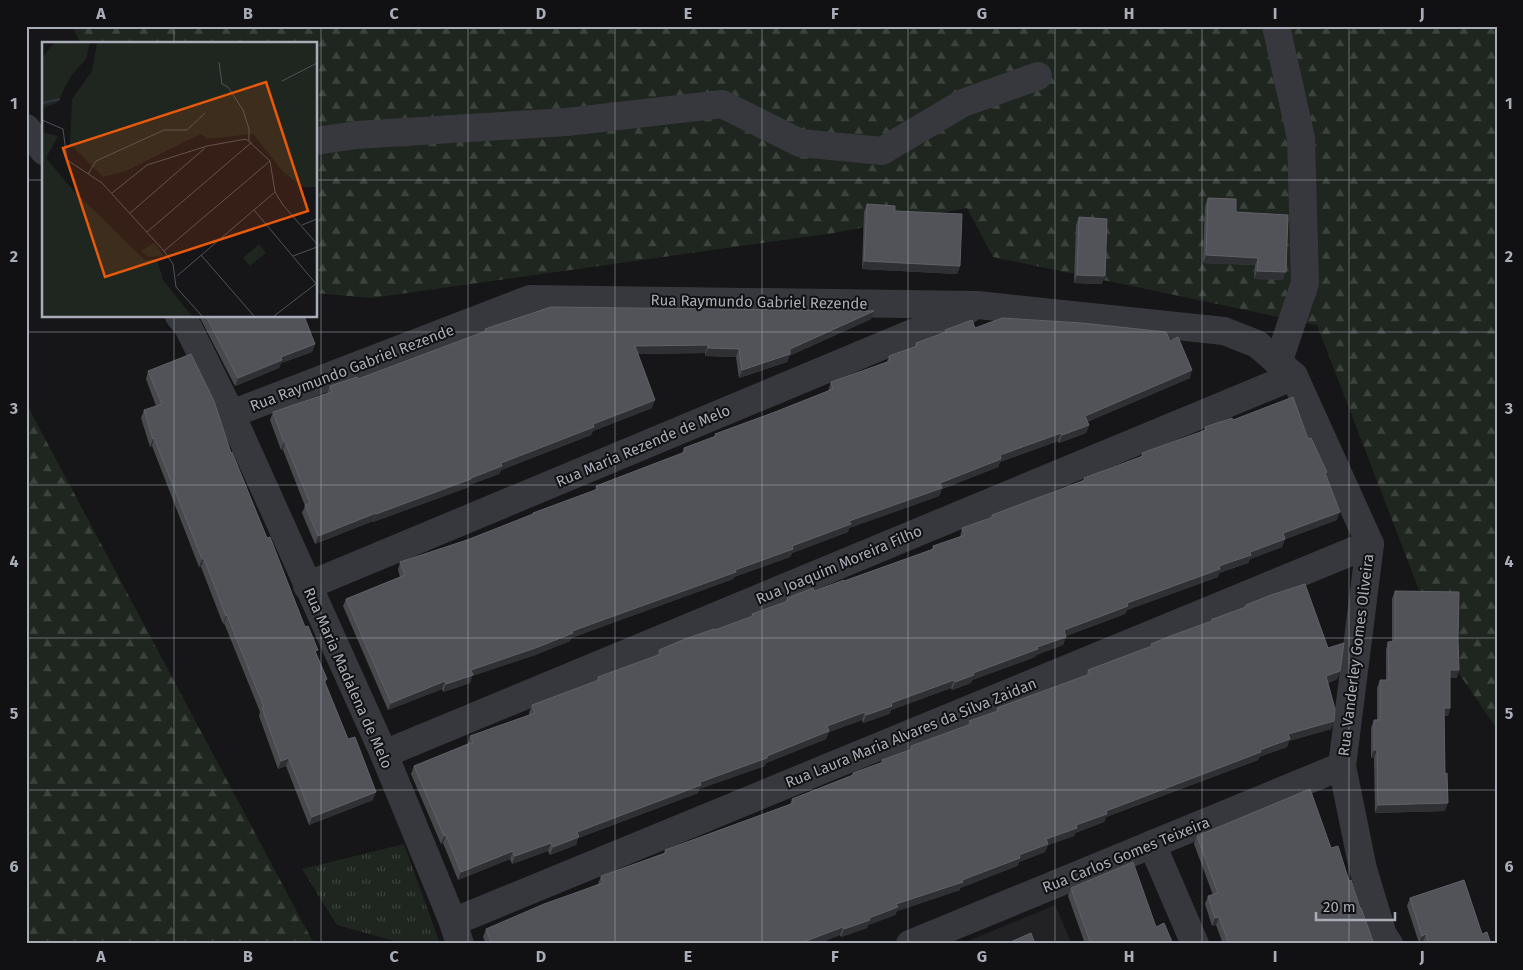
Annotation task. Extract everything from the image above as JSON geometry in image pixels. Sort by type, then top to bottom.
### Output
[{"type":"street","points":[[1276,26],[1301,138],[1304,283],[1286,370]]},
{"type":"street","points":[[318,141],[356,135],[567,122],[722,104],[800,143],[882,151],[964,103],[1038,76]]},
{"type":"street","points":[[26,128],[42,148]]},
{"type":"street","name":"Rua Raymundo Gabriel Rezende","points":[[231,414],[530,299],[978,305],[1224,331],[1257,344],[1286,370]]},
{"type":"street","name":"Rua Maria Rezende de Melo","points":[[307,586],[978,305]]},
{"type":"street","name":"Rua Maria Madalena de Melo","points":[[181,318],[188,327],[231,414],[384,754],[456,933]]},
{"type":"street","name":"Rua Vanderley Gomes Oliveira","points":[[1286,370],[1370,544],[1342,766],[1363,869],[1383,935],[1389,944]]},
{"type":"street","name":"Rua Joaquim Moreira Filho","points":[[384,754],[1286,370]]},
{"type":"street","name":"Rua Laura Maria Alvares da Silva Zaidan","points":[[456,933],[1370,544]]},
{"type":"street","name":"Rua Carlos Gomes Teixeira","points":[[910,944],[1342,766]]},
{"type":"street","points":[[1152,844],[1195,944]]},
{"type":"shaded area","points":[[1055,905],[1072,944],[961,944]]},
{"type":"green space","points":[[72,26],[1497,26],[1497,729],[1441,647],[1317,325],[993,257],[967,208],[834,233],[371,298],[318,293],[318,42],[80,42]]},
{"type":"green space","points":[[26,403],[312,940],[325,944],[26,944]]},
{"type":"green space","points":[[404,844],[440,944],[405,944],[337,925],[302,869]]},
{"type":"building","points":[[1208,198],[1236,199],[1236,212],[1288,215],[1286,272],[1257,271],[1258,258],[1206,255]]},
{"type":"building","points":[[867,204],[895,206],[895,211],[962,214],[960,266],[864,261]]},
{"type":"building","points":[[1079,217],[1107,219],[1105,276],[1077,275]]},
{"type":"building","points":[[551,307],[874,311],[790,349],[790,354],[742,370],[739,349],[708,348],[708,345],[635,346],[655,400],[593,424],[594,427],[501,463],[502,466],[471,479],[318,536],[305,505],[310,503],[273,412],[332,392],[330,386],[357,377],[358,379],[486,331],[485,329]]},
{"type":"building","points":[[207,318],[305,318],[315,344],[281,357],[282,360],[238,378]]},
{"type":"building","points":[[1002,318],[1082,323],[1166,332],[1170,341],[1178,337],[1192,370],[1085,416],[1089,425],[1000,455],[1001,459],[940,483],[942,488],[849,521],[851,524],[792,546],[793,549],[735,570],[736,572],[572,631],[573,633],[538,647],[471,670],[473,675],[446,684],[445,681],[391,703],[346,599],[405,575],[400,562],[467,540],[598,489],[596,486],[685,452],[684,448],[716,436],[715,434],[833,389],[831,382],[890,361],[889,356],[917,346],[916,343],[946,332],[945,330],[972,320],[975,328]]},
{"type":"building","points":[[191,354],[214,401],[231,453],[267,538],[270,537],[305,627],[308,626],[318,650],[315,651],[327,679],[324,680],[348,739],[355,737],[376,792],[312,817],[289,758],[281,761],[262,708],[264,707],[153,439],[144,410],[162,404],[148,371]]},
{"type":"building","points":[[1293,397],[1308,439],[1311,438],[1327,472],[1325,473],[1340,512],[1283,533],[1285,539],[1250,552],[1251,555],[1219,566],[1220,569],[1127,603],[1128,606],[1064,630],[1066,637],[1037,647],[1038,649],[973,673],[974,675],[955,682],[954,680],[891,703],[892,706],[866,715],[865,712],[827,726],[829,731],[767,756],[767,758],[700,782],[701,785],[577,832],[579,837],[553,847],[551,843],[515,856],[513,851],[461,872],[414,766],[473,742],[470,736],[535,713],[532,705],[599,680],[598,677],[661,654],[659,650],[685,639],[753,616],[752,614],[788,601],[787,598],[813,588],[814,591],[934,549],[933,546],[965,535],[962,528],[993,517],[992,515],[1085,480],[1084,478],[1143,456],[1142,453],[1206,430],[1205,427],[1232,418],[1233,420]]},
{"type":"building","points":[[1305,584],[1328,648],[1344,643],[1340,671],[1326,676],[1335,709],[1334,721],[1288,734],[1290,739],[1260,750],[1261,752],[1106,811],[1107,814],[1076,825],[1077,828],[1046,839],[1048,844],[1019,855],[1020,858],[962,880],[963,882],[896,904],[898,907],[869,918],[870,920],[844,929],[843,927],[798,944],[492,944],[486,929],[544,904],[603,883],[601,876],[666,853],[665,850],[794,803],[792,799],[883,762],[882,760],[912,749],[911,746],[971,724],[969,721],[998,711],[997,708],[1090,674],[1088,670],[1152,646],[1151,644],[1212,621],[1212,619],[1246,607],[1246,605],[1271,595]]},
{"type":"building","points":[[1395,591],[1459,592],[1459,670],[1450,670],[1450,708],[1444,708],[1445,774],[1447,773],[1448,803],[1378,805],[1377,750],[1374,750],[1374,720],[1380,720],[1380,680],[1389,680],[1388,642],[1395,641]]},
{"type":"building","points":[[1310,789],[1331,848],[1338,846],[1349,881],[1351,880],[1374,944],[1229,944],[1219,917],[1215,918],[1208,896],[1218,893],[1197,836]]},
{"type":"building","points":[[1133,862],[1156,927],[1164,923],[1173,944],[1091,944],[1071,888]]},
{"type":"building","points":[[1464,880],[1482,934],[1487,932],[1491,944],[1429,944],[1426,934],[1422,936],[1410,898]]},
{"type":"building","points":[[1031,933],[1035,944],[1006,944]]}]
